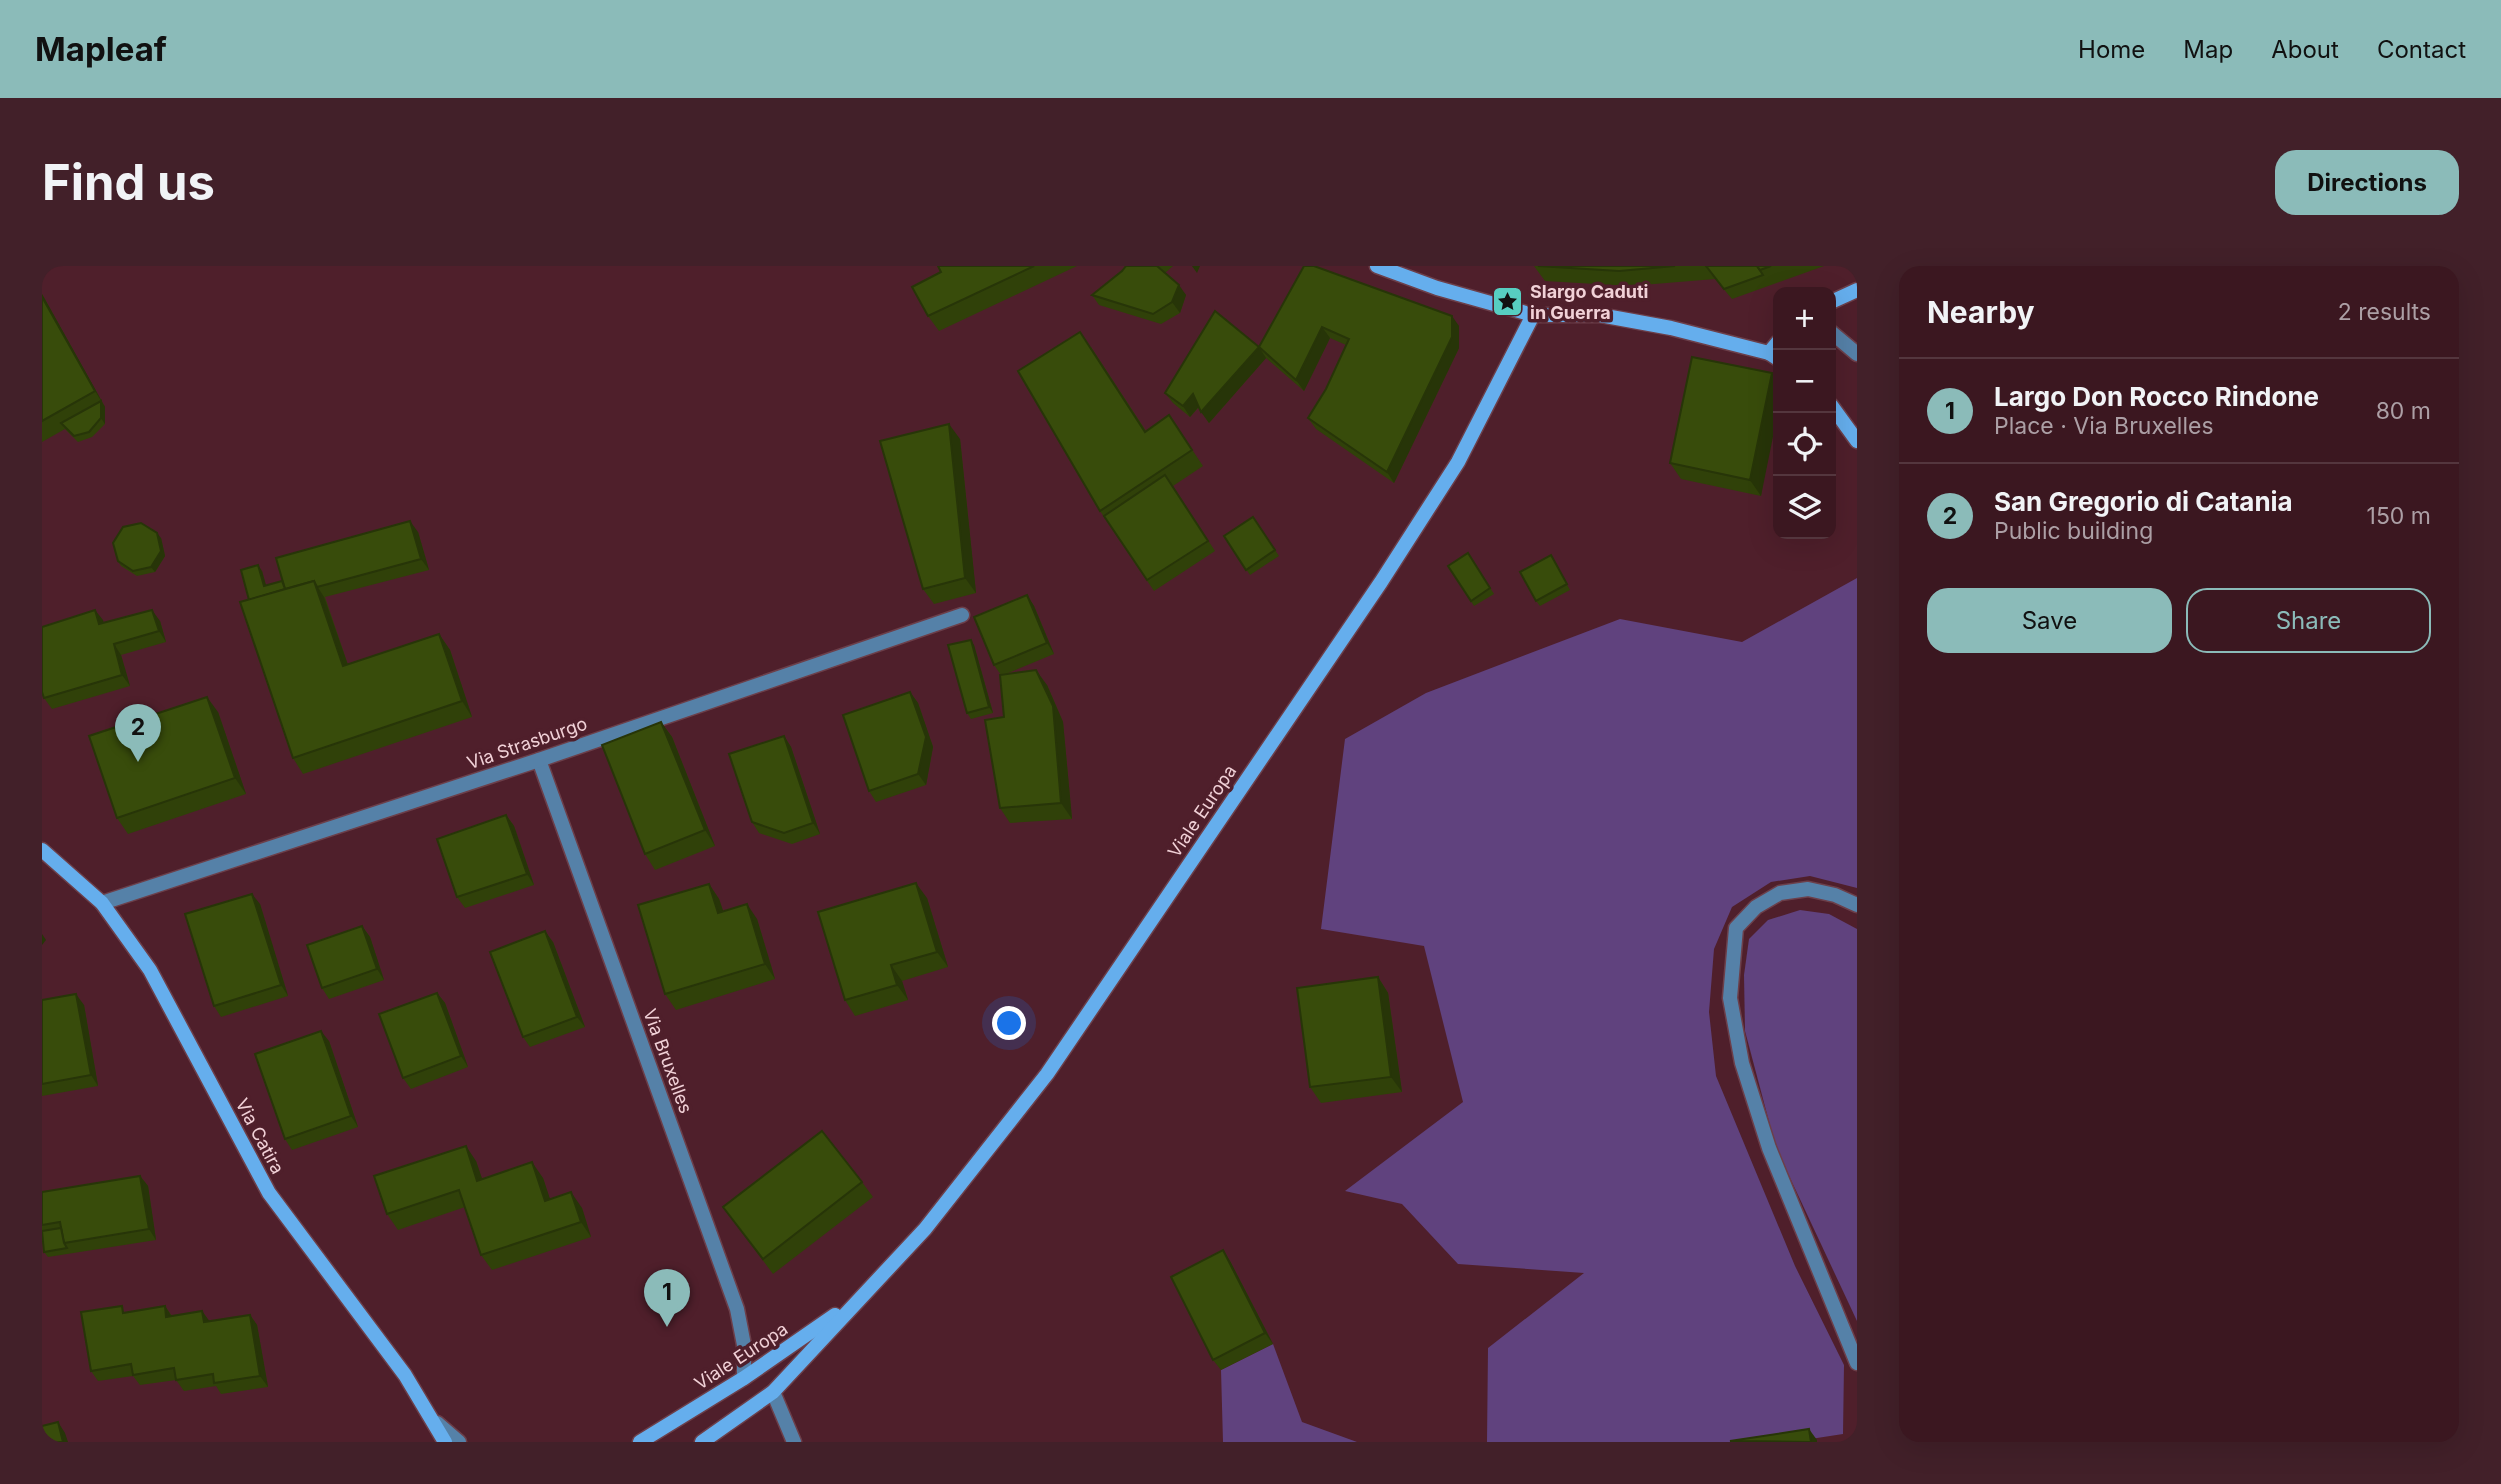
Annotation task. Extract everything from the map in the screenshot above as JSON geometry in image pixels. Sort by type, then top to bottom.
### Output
[{"type":"main road","points":[[1377,266],[1437,288],[1533,315],[1600,315],[1773,351]]},
{"type":"main road","points":[[1836,300],[1857,290]]},
{"type":"main road","name":"Viale Europa","points":[[702,1442],[774,1392],[859,1297],[925,1229],[1055,1063],[1388,571],[1458,462],[1533,315]]},
{"type":"main road","points":[[1836,411],[1857,441]]},
{"type":"main road","name":"Via Catira","points":[[42,850],[102,903],[150,970],[269,1193],[405,1375],[437,1423],[445,1442]]},
{"type":"main road","name":"Viale Europa","points":[[640,1442],[744,1378],[859,1297]]},
{"type":"street","points":[[1836,336],[1857,354]]},
{"type":"street","name":"Via Strasburgo","points":[[102,903],[539,760],[962,615]]},
{"type":"street","name":"Via Bruxelles","points":[[539,760],[737,1309],[744,1345],[744,1378]]},
{"type":"street","points":[[1857,905],[1835,895],[1808,889],[1780,893],[1756,907],[1736,928],[1730,998],[1742,1063],[1769,1148],[1857,1363]]},
{"type":"street","points":[[774,1392],[794,1442]]},
{"type":"street","points":[[437,1423],[459,1442]]},
{"type":"shaded area","points":[[1857,578],[1857,888],[1810,876],[1771,882],[1732,907],[1714,949],[1709,1012],[1716,1076],[1795,1266],[1844,1365],[1843,1434],[1791,1442],[1487,1442],[1488,1348],[1584,1273],[1458,1264],[1402,1204],[1345,1191],[1463,1102],[1424,946],[1321,929],[1345,739],[1426,693],[1620,619],[1742,642]]},
{"type":"shaded area","points":[[1800,910],[1829,914],[1857,929],[1857,1321],[1776,1148],[1745,1031],[1744,975],[1749,939],[1768,920]]},
{"type":"shaded area","points":[[1273,1344],[1302,1422],[1357,1442],[1223,1442],[1221,1370]]},
{"type":"building","points":[[938,266],[1034,266],[928,316],[912,287],[941,272]]},
{"type":"building","points":[[1126,266],[1157,266],[1179,285],[1172,302],[1153,314],[1092,295]]},
{"type":"building","points":[[1304,266],[1314,266],[1452,316],[1452,337],[1387,472],[1308,418],[1326,389],[1349,339],[1322,327],[1296,380],[1259,347]]},
{"type":"building","points":[[1538,266],[1675,266],[1619,271]]},
{"type":"building","points":[[1706,266],[1757,266],[1763,275],[1724,289]]},
{"type":"building","points":[[42,297],[95,391],[42,421]]},
{"type":"building","points":[[1215,311],[1259,347],[1201,412],[1193,394],[1183,406],[1165,393]]},
{"type":"building","points":[[1080,332],[1145,432],[1169,415],[1192,450],[1100,511],[1018,371]]},
{"type":"building","points":[[1692,357],[1772,373],[1750,480],[1670,463]]},
{"type":"building","points":[[101,401],[101,418],[89,432],[74,436],[61,423]]},
{"type":"building","points":[[949,424],[965,578],[923,589],[880,441]]},
{"type":"building","points":[[1165,475],[1208,541],[1147,580],[1104,516]]},
{"type":"building","points":[[1253,517],[1275,550],[1246,570],[1224,536]]},
{"type":"building","points":[[410,521],[421,559],[317,587],[314,581],[285,589],[276,558]]},
{"type":"building","points":[[141,523],[157,533],[161,551],[151,567],[133,571],[118,561],[113,543],[123,527]]},
{"type":"building","points":[[1468,553],[1490,588],[1471,601],[1448,566]]},
{"type":"building","points":[[1551,555],[1567,584],[1536,601],[1520,572]]},
{"type":"building","points":[[258,565],[264,586],[282,581],[285,589],[249,600],[241,570]]},
{"type":"building","points":[[314,581],[343,666],[439,634],[462,701],[293,758],[240,602]]},
{"type":"building","points":[[1027,595],[1047,643],[994,665],[974,617]]},
{"type":"building","points":[[95,610],[99,624],[152,610],[159,631],[114,644],[122,675],[44,698],[42,627]]},
{"type":"building","points":[[971,640],[989,707],[967,713],[948,645]]},
{"type":"building","points":[[1036,670],[1053,706],[1061,803],[1000,808],[985,720],[1004,717],[1000,675]]},
{"type":"building","points":[[910,692],[926,737],[918,774],[869,791],[843,715]]},
{"type":"building","points":[[207,697],[235,778],[117,818],[89,736]]},
{"type":"building","points":[[661,722],[705,830],[645,854],[602,745]]},
{"type":"building","points":[[784,736],[813,823],[784,833],[752,822],[729,754]]},
{"type":"building","points":[[506,815],[527,874],[457,897],[437,839]]},
{"type":"building","points":[[916,883],[937,952],[891,965],[897,985],[845,1000],[818,912]]},
{"type":"building","points":[[709,884],[718,913],[747,904],[765,964],[665,994],[638,905]]},
{"type":"building","points":[[252,894],[281,985],[214,1006],[185,914]]},
{"type":"building","points":[[362,926],[377,969],[322,988],[307,945]]},
{"type":"building","points":[[545,931],[577,1017],[523,1037],[490,952]]},
{"type":"building","points":[[1378,977],[1391,1077],[1310,1087],[1297,988]]},
{"type":"building","points":[[437,993],[461,1056],[403,1078],[379,1014]]},
{"type":"building","points":[[76,994],[91,1075],[42,1084],[42,1000]]},
{"type":"building","points":[[321,1031],[351,1116],[285,1139],[255,1054]]},
{"type":"building","points":[[822,1131],[862,1182],[763,1259],[723,1207]]},
{"type":"building","points":[[466,1146],[477,1181],[532,1162],[545,1201],[571,1192],[581,1222],[481,1255],[459,1190],[387,1214],[374,1176]]},
{"type":"building","points":[[140,1176],[149,1229],[64,1243],[60,1222],[42,1225],[42,1192]]},
{"type":"building","points":[[61,1228],[67,1248],[44,1252],[42,1231]]},
{"type":"building","points":[[1223,1250],[1265,1333],[1213,1360],[1171,1277]]},
{"type":"building","points":[[122,1306],[123,1313],[165,1306],[166,1317],[202,1311],[204,1322],[250,1315],[260,1376],[214,1383],[213,1374],[176,1380],[174,1368],[133,1375],[131,1364],[91,1371],[81,1312]]},
{"type":"building","points":[[58,1422],[63,1442],[42,1442],[42,1426]]},
{"type":"building","points":[[1809,1429],[1811,1442],[1730,1441]]},
{"type":"place","name":"Slargo Caduti in Guerra","points":[[1507,301]]},
{"type":"place","name":"San Gregorio di Catania","points":[[138,762]]},
{"type":"place","name":"Largo Don Rocco Rindone","points":[[667,1327]]}]
